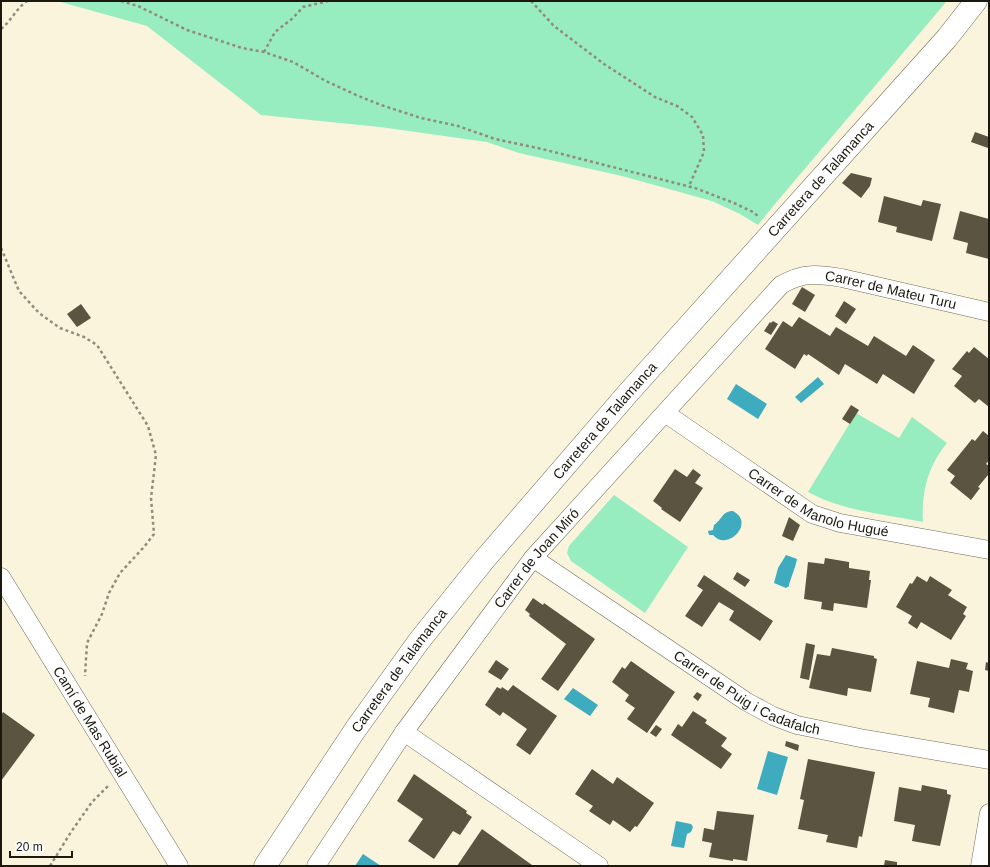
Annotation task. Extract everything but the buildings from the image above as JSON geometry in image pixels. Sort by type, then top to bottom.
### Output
[{"type":"street","name":"Carretera de Talamanca","points":[[265,866],[354,730],[419,640],[484,560],[599,427],[947,38],[976,1]]},
{"type":"street","name":"Carrer de Mateu Turu","points":[[792,278],[819,274],[989,312]]},
{"type":"street","name":"Carrer de Joan Miró","points":[[316,866],[404,732],[533,558],[781,285],[792,278]]},
{"type":"street","name":"Carrer de Manolo Hugué","points":[[665,413],[812,514],[840,523],[989,550]]},
{"type":"street","name":"Carrer de Puig i Cadafalch","points":[[533,558],[734,693],[784,721],[860,738],[989,760]]},
{"type":"street","name":"Camí de Mas Rubial","points":[[1,576],[179,866]]},
{"type":"street","points":[[404,732],[599,866]]},
{"type":"street","points":[[980,866],[989,813]]},
{"type":"path","points":[[1,29],[20,6],[27,1]]},
{"type":"path","points":[[121,1],[138,6],[187,30],[242,48],[264,52],[293,62],[324,80],[356,95],[401,112],[458,126],[495,139],[542,149],[689,186],[753,212],[775,231]]},
{"type":"path","points":[[264,52],[275,32],[293,18],[303,7],[328,1]]},
{"type":"path","points":[[531,1],[554,26],[604,64],[654,97],[677,106],[692,116],[703,135],[704,152],[689,186]]},
{"type":"path","points":[[1,248],[19,291],[39,313],[60,328],[84,337],[97,345],[148,426],[156,455],[152,498],[154,534],[120,573],[109,593],[102,614],[87,643],[84,711]]},
{"type":"path","points":[[50,866],[92,802],[121,773]]},
{"type":"green space","points":[[57,1],[947,1],[758,225],[740,214],[712,201],[622,176],[519,153],[487,142],[380,127],[261,115],[147,26]]},
{"type":"green space","points":[[856,413],[899,438],[912,417],[947,443],[935,461],[927,480],[923,500],[923,522],[849,508],[835,504],[808,492]]},
{"type":"green space","points":[[614,495],[688,547],[645,613],[571,561],[567,553],[569,546]]},
{"type":"water","points":[[818,377],[824,384],[801,403],[795,397]]},
{"type":"water","points":[[736,384],[767,404],[758,419],[727,399]]},
{"type":"water","points":[[729,511],[733,511],[739,516],[742,522],[737,534],[732,538],[725,540],[709,535],[708,531],[713,530],[714,525],[724,514]]},
{"type":"water","points":[[786,555],[797,559],[789,586],[786,588],[774,583],[778,568]]},
{"type":"water","points":[[573,688],[598,705],[590,716],[564,699]]},
{"type":"water","points":[[768,751],[788,757],[777,795],[757,789]]},
{"type":"water","points":[[676,821],[691,824],[693,827],[691,832],[687,834],[684,848],[671,846]]},
{"type":"water","points":[[363,854],[381,866],[355,866]]}]
